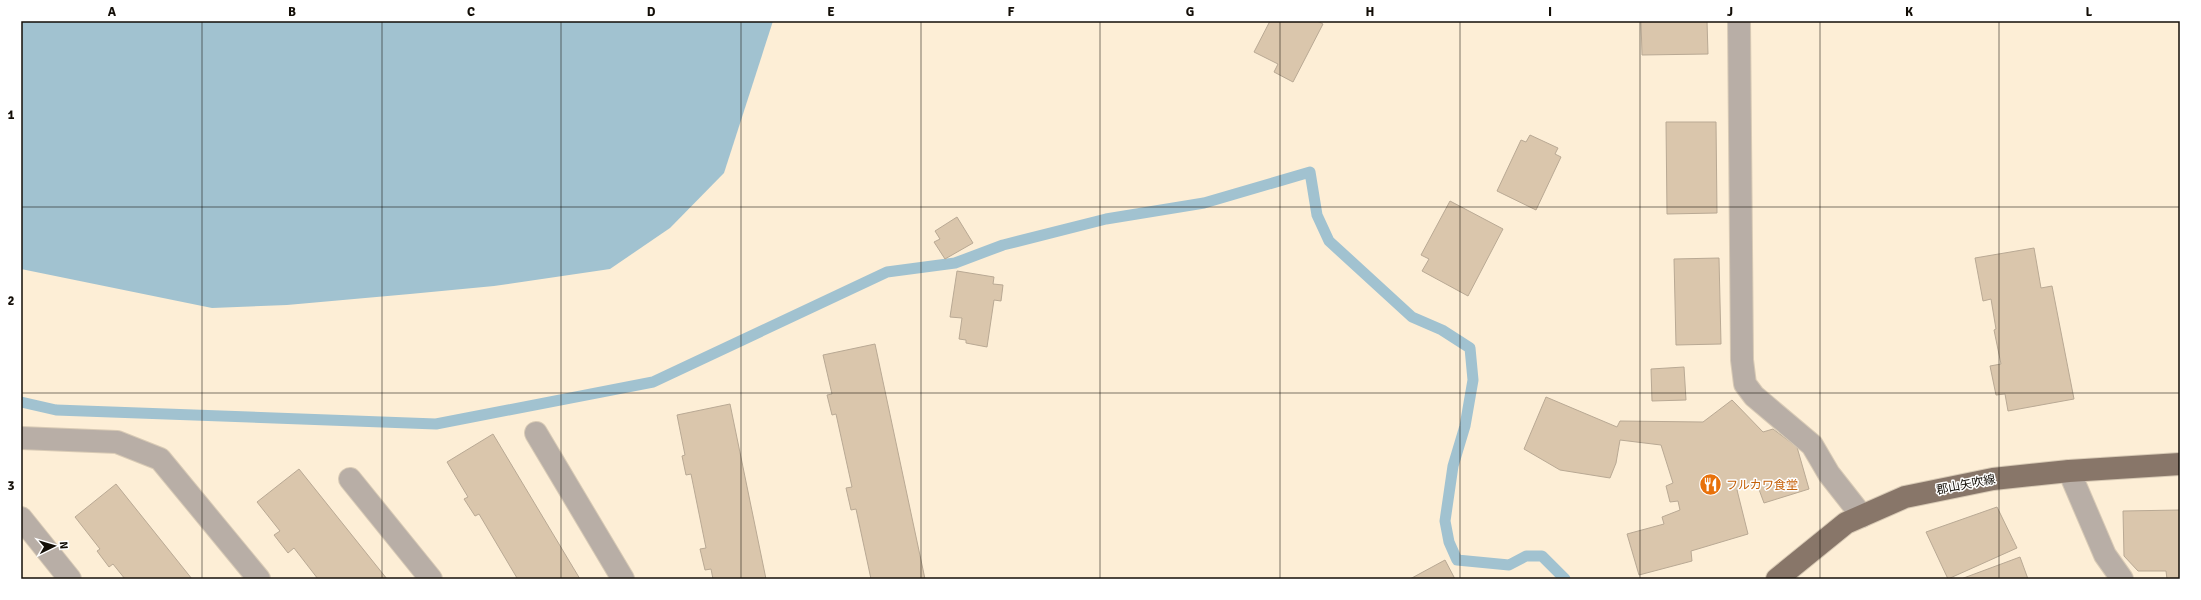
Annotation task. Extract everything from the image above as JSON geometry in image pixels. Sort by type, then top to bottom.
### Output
[{"type":"main road","name":"郡山矢吹線","points":[[1777,579],[1846,523],[1905,497],[1993,479],[2069,471],[2180,464]]},
{"type":"street","points":[[1738,21],[1742,360],[1745,384],[1754,396],[1812,445],[1829,474],[1862,516]]},
{"type":"street","points":[[536,433],[623,579]]},
{"type":"street","points":[[21,438],[117,442],[160,459],[259,579]]},
{"type":"street","points":[[2069,471],[2105,555],[2122,579]]},
{"type":"street","points":[[350,479],[431,579]]},
{"type":"street","points":[[21,518],[70,579]]},
{"type":"water","points":[[21,21],[773,21],[724,173],[670,228],[610,269],[494,286],[287,305],[212,308],[21,269]]},
{"type":"building","points":[[1270,21],[1317,21],[1323,24],[1293,82],[1274,72],[1278,64],[1254,52]]},
{"type":"building","points":[[1641,21],[1707,21],[1708,54],[1642,55]]},
{"type":"building","points":[[1666,122],[1716,122],[1717,213],[1667,214]]},
{"type":"building","points":[[1530,135],[1558,148],[1555,154],[1561,157],[1536,210],[1497,191],[1521,140],[1526,142]]},
{"type":"building","points":[[1450,201],[1503,229],[1468,296],[1422,271],[1429,259],[1421,255]]},
{"type":"building","points":[[957,217],[973,243],[945,259],[934,242],[940,239],[935,231]]},
{"type":"building","points":[[2034,248],[2041,288],[2052,286],[2074,399],[2008,411],[2005,394],[1996,395],[1990,366],[2001,364],[1994,330],[1996,329],[1991,299],[1983,301],[1975,258]]},
{"type":"building","points":[[1719,258],[1721,344],[1676,345],[1674,259]]},
{"type":"building","points":[[957,271],[994,277],[993,284],[1003,285],[1001,301],[994,300],[987,347],[966,343],[966,340],[959,339],[962,318],[950,317]]},
{"type":"building","points":[[875,344],[925,579],[871,579],[856,509],[851,510],[846,488],[852,487],[836,414],[832,415],[827,395],[832,394],[823,355]]},
{"type":"building","points":[[1684,367],[1686,400],[1652,401],[1651,369]]},
{"type":"building","name":"フルカワ食堂","points":[[1546,397],[1617,427],[1620,421],[1703,422],[1732,400],[1763,432],[1773,429],[1797,447],[1809,489],[1764,503],[1757,484],[1737,490],[1748,534],[1691,551],[1692,561],[1639,575],[1627,534],[1664,524],[1662,517],[1680,510],[1678,501],[1670,502],[1666,486],[1673,483],[1661,445],[1620,440],[1616,463],[1610,478],[1560,470],[1524,449]]},
{"type":"building","points":[[730,404],[766,579],[713,579],[711,569],[705,570],[700,549],[706,548],[691,474],[686,475],[682,456],[685,455],[677,415]]},
{"type":"building","points":[[493,434],[580,579],[516,579],[517,578],[479,514],[475,516],[464,499],[468,497],[447,462]]},
{"type":"building","points":[[299,469],[387,579],[318,579],[294,548],[288,553],[274,535],[280,531],[257,502]]},
{"type":"building","points":[[116,484],[192,579],[125,579],[113,564],[109,567],[97,551],[100,549],[75,517]]},
{"type":"building","points":[[1997,507],[2017,548],[1948,579],[1926,532]]},
{"type":"building","points":[[2180,510],[2180,579],[2167,579],[2166,571],[2138,571],[2124,556],[2123,511]]},
{"type":"building","points":[[2020,557],[2028,579],[1961,579]]},
{"type":"building","points":[[1445,560],[1455,579],[1410,579]]},
{"type":"waterway","points":[[21,402],[56,410],[436,424],[653,382],[887,272],[955,263],[1003,245],[1106,219],[1204,203],[1310,172],[1317,215],[1329,241],[1412,317],[1442,330],[1470,348],[1473,380],[1465,426],[1453,466],[1445,521],[1449,542],[1457,560],[1509,565],[1526,556],[1542,556],[1565,579]]},
{"type":"place","name":"フルカワ食堂","points":[[1711,485]]}]
